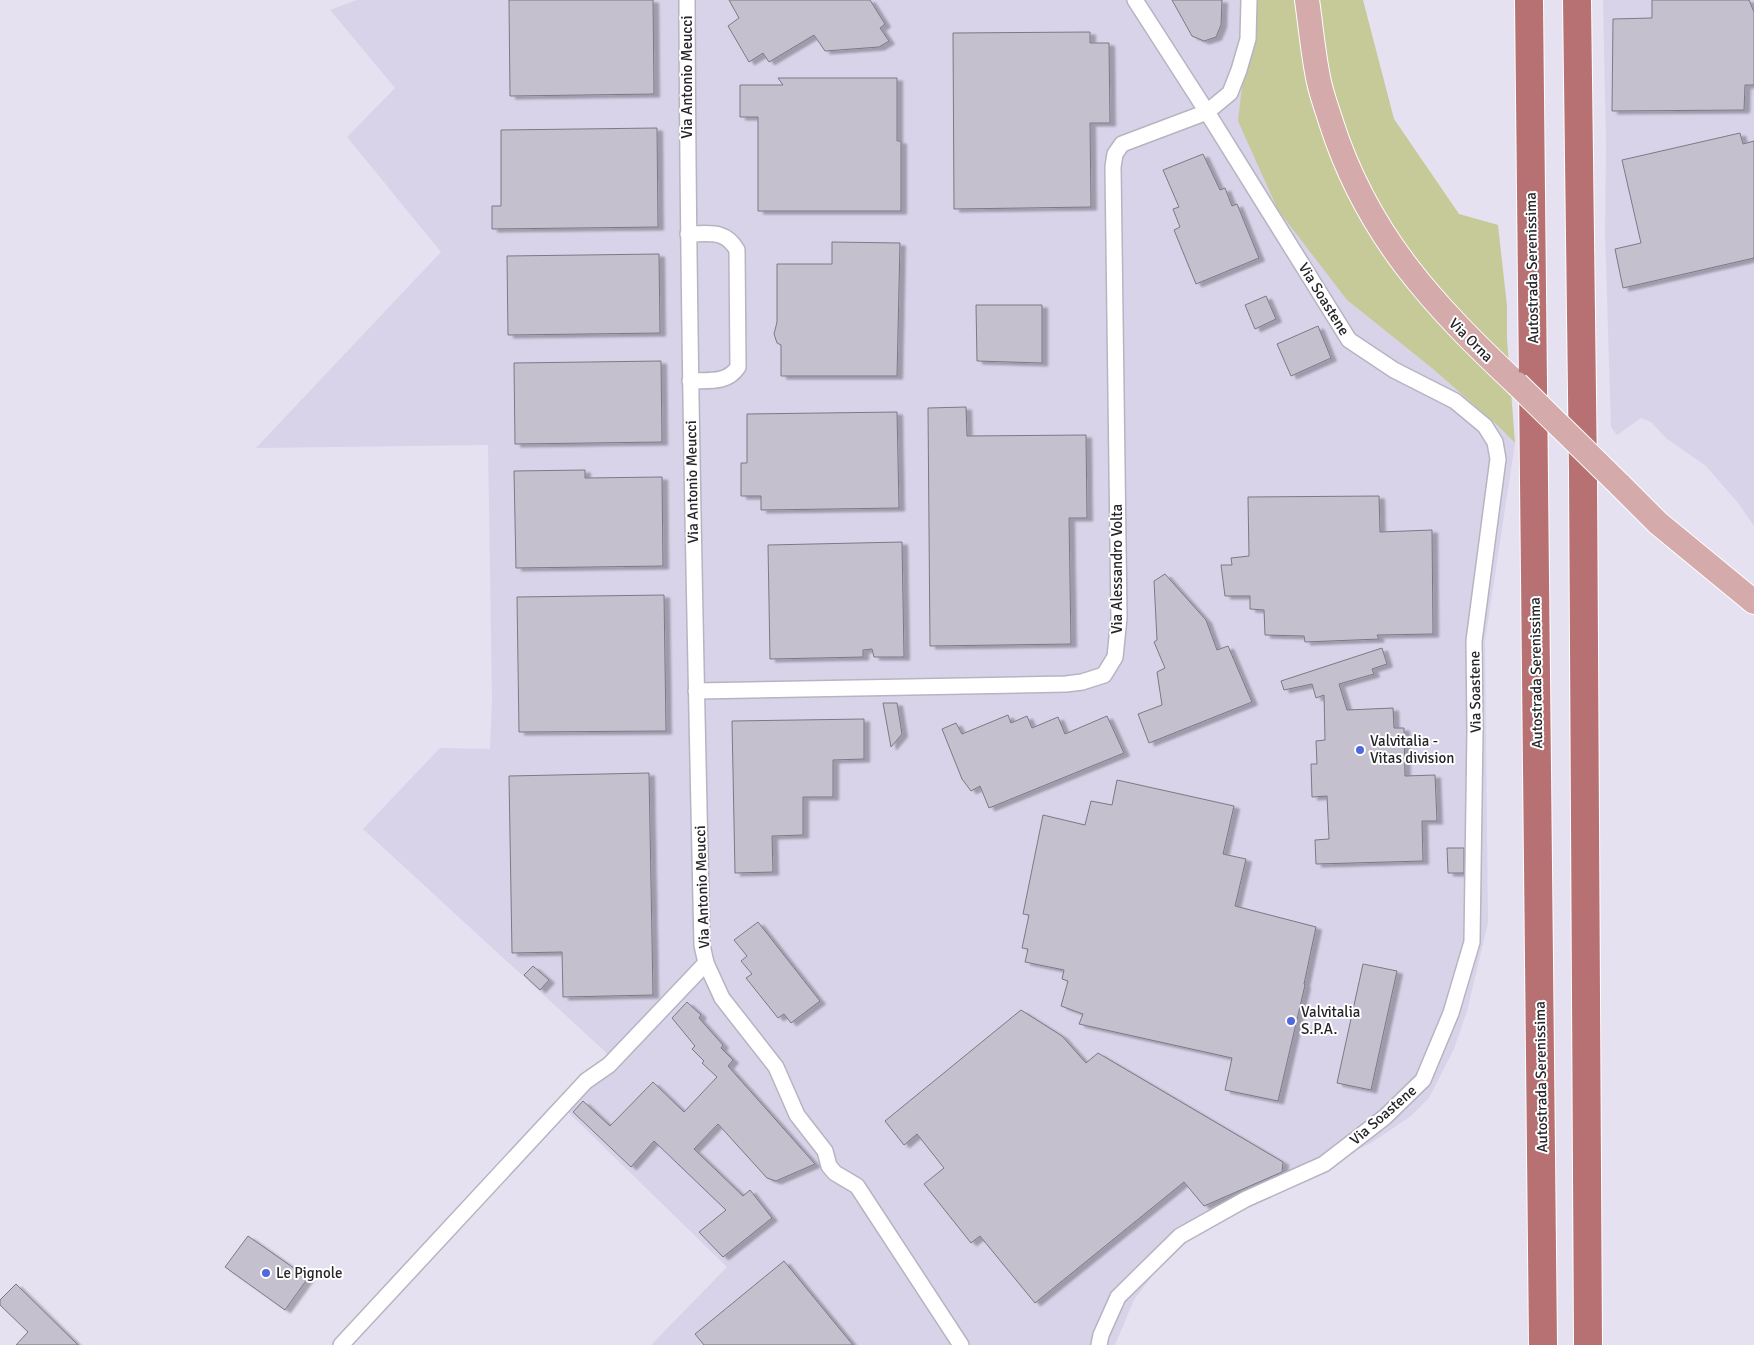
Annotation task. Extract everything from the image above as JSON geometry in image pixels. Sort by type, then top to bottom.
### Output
[{"type":"highway","name":"Autostrada Serenissima","points":[[1529,0],[1543,1345]]},
{"type":"highway","points":[[1577,0],[1583,473],[1588,1345]]},
{"type":"main road","name":"Via Orna","points":[[1307,0],[1319,84],[1341,154],[1377,226],[1405,267],[1439,308],[1658,523],[1743,586],[1754,602]]},
{"type":"street","name":"Via Antonio Meucci","points":[[687,0],[690,381],[702,946],[706,963],[722,998],[776,1067],[797,1114],[825,1152],[829,1166],[835,1173],[856,1186],[961,1345]]},
{"type":"street","name":"Via Soastene","points":[[1099,1345],[1101,1335],[1118,1297],[1180,1236],[1246,1199],[1324,1164],[1385,1117],[1423,1080],[1451,1014],[1472,942],[1476,729],[1474,642],[1498,460],[1495,442],[1485,426],[1454,401],[1394,370],[1348,340],[1207,112],[1135,0]]},
{"type":"street","points":[[1207,112],[1230,93],[1239,70],[1248,39],[1249,0]]},
{"type":"street","name":"Via Alessandro Volta","points":[[696,691],[1066,684],[1082,682],[1104,675],[1115,657],[1119,618],[1113,167],[1115,154],[1122,144],[1207,112]]},
{"type":"street","points":[[688,234],[723,234],[732,241],[737,250],[738,367],[729,378],[690,381]]},
{"type":"street","points":[[341,1345],[586,1081],[609,1064],[706,963]]},
{"type":"shaded area","points":[[357,0],[1252,0],[1347,300],[1433,369],[1515,443],[1485,641],[1488,923],[1467,1011],[1454,1049],[1429,1098],[1411,1116],[1371,1143],[1194,1230],[1159,1267],[1134,1300],[1115,1345],[651,1345],[727,1267],[568,1112],[606,1068],[611,1057],[363,829],[440,748],[490,749],[492,699],[488,445],[256,448],[441,252],[347,137],[395,88],[330,10]]},
{"type":"shaded area","points":[[1603,0],[1754,0],[1754,526],[1739,504],[1706,466],[1666,438],[1651,422],[1641,418],[1617,435],[1611,427],[1605,232],[1606,144]]},
{"type":"green space","points":[[1252,0],[1363,0],[1394,119],[1459,214],[1498,225],[1507,306],[1507,339],[1515,443],[1433,369],[1347,300],[1278,210],[1238,121]]},
{"type":"building","points":[[509,0],[653,0],[654,94],[510,96]]},
{"type":"building","points":[[729,0],[870,0],[885,24],[880,28],[889,41],[879,47],[825,51],[814,35],[769,62],[763,53],[749,62],[728,26],[739,18]]},
{"type":"building","points":[[1172,0],[1222,0],[1221,25],[1216,37],[1204,41],[1192,36]]},
{"type":"building","points":[[1652,0],[1749,0],[1754,12],[1754,85],[1745,85],[1744,110],[1612,111],[1613,19],[1652,18]]},
{"type":"building","points":[[1090,32],[1090,43],[1109,43],[1110,123],[1090,123],[1091,207],[954,209],[953,33]]},
{"type":"building","points":[[778,78],[897,78],[897,141],[901,141],[901,211],[758,211],[758,117],[740,117],[740,85],[783,85]]},
{"type":"building","points":[[657,128],[658,227],[492,229],[492,206],[501,206],[501,130]]},
{"type":"building","points":[[1740,133],[1743,144],[1754,141],[1754,258],[1623,288],[1615,249],[1641,243],[1622,160]]},
{"type":"building","points":[[1203,154],[1220,190],[1225,188],[1232,206],[1237,204],[1259,258],[1196,284],[1174,230],[1180,227],[1173,209],[1179,207],[1163,170]]},
{"type":"building","points":[[832,242],[900,243],[897,376],[781,376],[781,345],[777,343],[774,334],[777,322],[777,264],[832,264]]},
{"type":"building","points":[[659,254],[660,333],[508,335],[507,256]]},
{"type":"building","points":[[1266,296],[1276,319],[1255,329],[1245,305]]},
{"type":"building","points":[[976,305],[1042,305],[1042,363],[977,361]]},
{"type":"building","points":[[1318,326],[1331,358],[1291,376],[1277,344]]},
{"type":"building","points":[[661,361],[662,442],[515,444],[514,363]]},
{"type":"building","points":[[966,407],[967,436],[1086,435],[1087,518],[1069,518],[1071,644],[930,646],[928,408]]},
{"type":"building","points":[[897,412],[899,508],[761,510],[761,496],[741,496],[741,463],[747,463],[747,414]]},
{"type":"building","points":[[585,470],[585,478],[662,477],[663,566],[516,568],[514,471]]},
{"type":"building","points":[[1379,496],[1380,532],[1432,530],[1433,634],[1377,635],[1379,639],[1305,642],[1304,636],[1265,635],[1264,610],[1250,609],[1250,596],[1225,596],[1221,565],[1232,565],[1231,558],[1249,556],[1248,497]]},
{"type":"building","points":[[902,542],[904,657],[874,657],[872,649],[863,650],[863,657],[770,659],[768,545]]},
{"type":"building","points":[[1165,574],[1206,620],[1217,650],[1228,646],[1252,702],[1149,743],[1138,714],[1162,705],[1157,672],[1165,668],[1154,642],[1157,640],[1154,581]]},
{"type":"building","points":[[664,595],[666,731],[519,732],[517,597]]},
{"type":"building","name":"Valvitalia - Vitas division","points":[[1382,648],[1387,664],[1372,669],[1374,674],[1339,684],[1347,710],[1393,708],[1394,728],[1404,728],[1405,776],[1435,775],[1437,821],[1422,821],[1423,861],[1316,864],[1315,840],[1329,839],[1327,796],[1312,797],[1311,764],[1317,764],[1316,741],[1325,740],[1324,695],[1316,698],[1312,684],[1284,690],[1281,681]]},
{"type":"building","points":[[883,703],[897,703],[902,734],[891,747]]},
{"type":"building","points":[[1008,715],[1011,723],[1027,716],[1032,728],[1058,717],[1065,734],[1107,716],[1124,753],[989,808],[980,786],[971,791],[962,779],[942,729],[956,723],[962,734]]},
{"type":"building","points":[[864,719],[864,759],[833,760],[833,797],[803,797],[803,835],[772,836],[773,872],[735,873],[732,721]]},
{"type":"building","points":[[649,773],[653,995],[563,997],[562,952],[512,953],[509,776]]},
{"type":"building","points":[[1117,780],[1234,806],[1223,854],[1246,859],[1235,906],[1316,927],[1305,985],[1278,1101],[1225,1090],[1232,1058],[1079,1024],[1083,1014],[1061,1006],[1068,981],[1062,979],[1064,970],[1025,962],[1028,949],[1022,948],[1029,915],[1023,914],[1043,815],[1085,825],[1091,801],[1112,805]]},
{"type":"building","points":[[1447,848],[1464,848],[1464,873],[1448,873]]},
{"type":"building","points":[[758,922],[820,1001],[791,1023],[784,1014],[778,1018],[746,978],[752,974],[741,961],[747,956],[734,940]]},
{"type":"building","points":[[1363,964],[1397,971],[1371,1090],[1337,1083]]},
{"type":"building","points":[[533,966],[549,980],[540,990],[524,975]]},
{"type":"building","points":[[687,1002],[701,1015],[699,1018],[723,1045],[721,1048],[733,1060],[728,1066],[815,1164],[776,1181],[767,1178],[718,1124],[694,1149],[743,1196],[750,1190],[772,1218],[723,1257],[699,1232],[726,1210],[654,1141],[631,1167],[573,1112],[583,1101],[610,1126],[653,1082],[684,1112],[717,1077],[702,1063],[704,1061],[692,1049],[695,1046],[672,1018]]},
{"type":"building","points":[[1021,1010],[1062,1036],[1086,1063],[1098,1053],[1283,1162],[1282,1172],[1204,1206],[1184,1182],[1035,1303],[980,1236],[971,1243],[924,1184],[944,1168],[917,1134],[904,1145],[885,1121]]},
{"type":"building","name":"Le Pignole","points":[[248,1236],[308,1278],[285,1310],[225,1267]]},
{"type":"building","points":[[784,1261],[853,1345],[704,1345],[695,1334]]},
{"type":"building","points":[[16,1284],[78,1345],[16,1345],[28,1332],[0,1305],[0,1300]]},
{"type":"place","name":"Valvitalia - Vitas division","points":[[1360,750]]},
{"type":"place","name":"Valvitalia S.P.A.","points":[[1291,1021]]},
{"type":"place","name":"Le Pignole","points":[[266,1273]]}]
